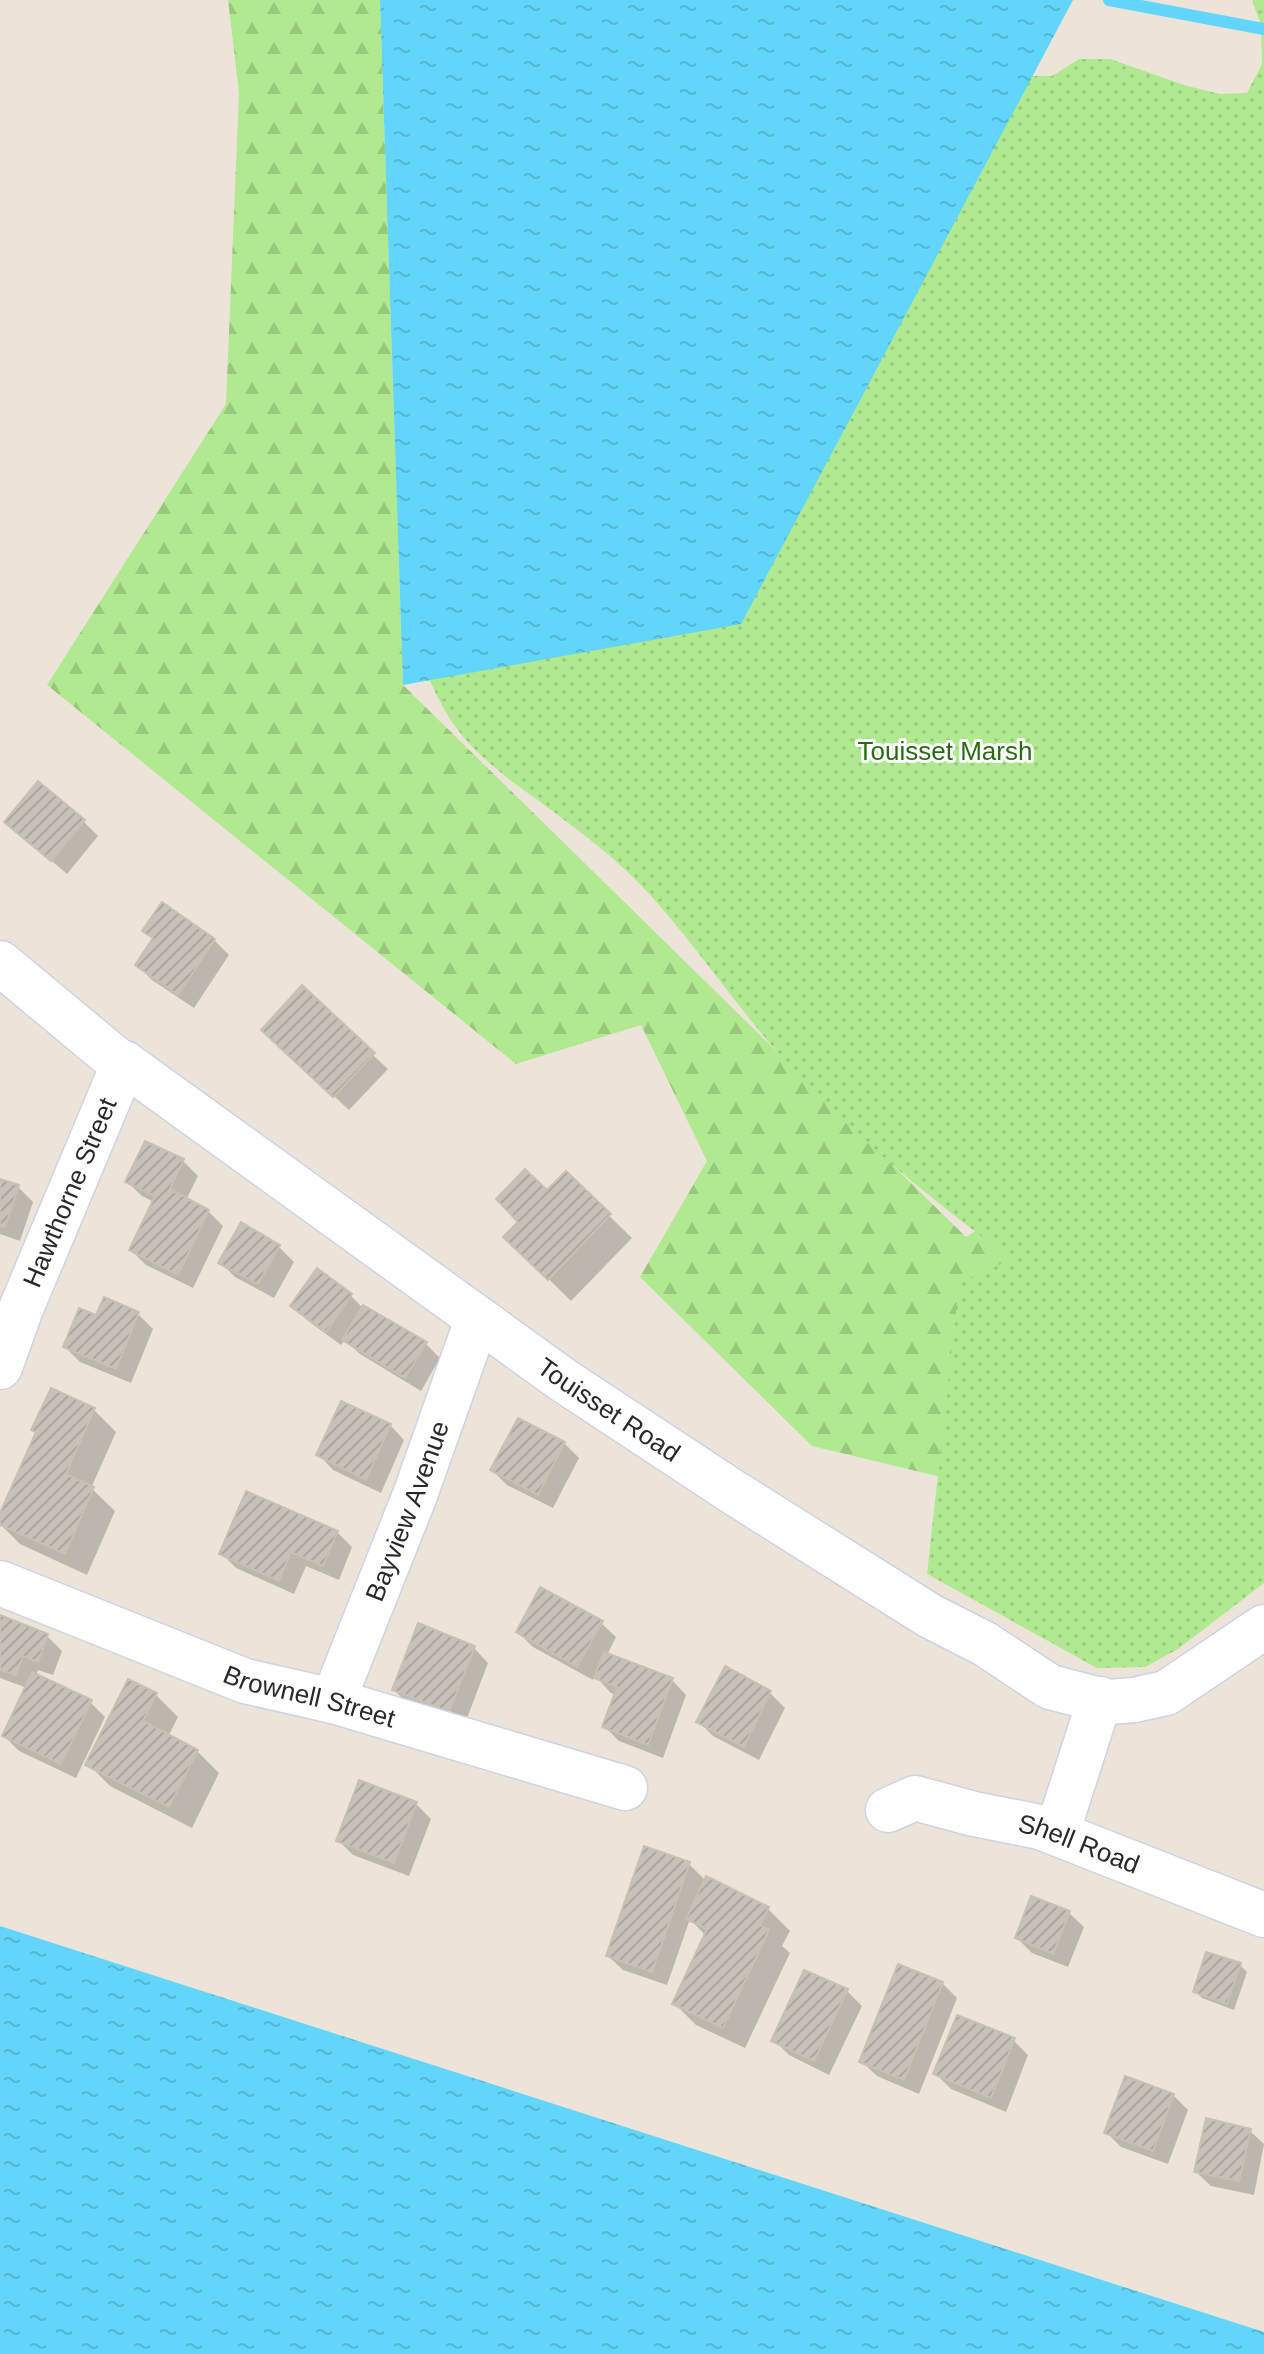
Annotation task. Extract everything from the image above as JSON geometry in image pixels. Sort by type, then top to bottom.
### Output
[{"type":"street","name":"Touisset Road","points":[[0,963],[119,1062],[563,1380],[720,1484],[930,1616],[985,1644],[1050,1687],[1108,1702],[1166,1693],[1264,1627]]},
{"type":"street","name":"Hawthorne Street","points":[[0,1367],[20,1311],[124,1063]]},
{"type":"street","name":"Bayview Avenue","points":[[333,1701],[415,1495],[477,1320]]},
{"type":"street","name":"Brownell Street","points":[[0,1583],[245,1681],[333,1701],[625,1788]]},
{"type":"street","points":[[1057,1833],[1100,1699]]},
{"type":"street","name":"Shell Road","points":[[888,1810],[915,1798],[1040,1827],[1264,1915]]},
{"type":"green space","points":[[228,0],[380,0],[403,685],[966,1237],[1264,1049],[1264,1204],[937,1476],[812,1446],[640,1277],[707,1161],[641,1025],[516,1064],[47,685],[226,404],[239,93]]},
{"type":"green space","name":"Touisset Marsh","points":[[1252,0],[1264,0],[1264,1583],[1178,1649],[1145,1667],[1097,1668],[927,1574],[959,1283],[1012,1259],[917,1185],[827,1105],[772,1046],[656,901],[627,871],[473,748],[443,708],[417,649],[1018,76],[1052,76],[1079,59],[1110,59],[1187,86],[1220,94],[1247,93],[1262,64],[1261,25]]},
{"type":"water","points":[[380,0],[1073,0],[741,624],[403,685]]},
{"type":"water","points":[[0,1926],[1264,2332],[1264,2354],[0,2354]]},
{"type":"building","points":[[38,781],[85,820],[51,861],[4,822]]},
{"type":"building","points":[[162,902],[215,939],[178,995],[135,965],[153,938],[142,931]]},
{"type":"building","points":[[302,985],[375,1053],[333,1097],[261,1030]]},
{"type":"building","points":[[145,1141],[184,1159],[170,1189],[209,1210],[178,1275],[129,1250],[155,1196],[125,1182]]},
{"type":"building","points":[[525,1169],[547,1190],[566,1171],[611,1214],[548,1280],[503,1237],[518,1222],[496,1199]]},
{"type":"building","points":[[0,1179],[19,1185],[5,1227],[0,1226]]},
{"type":"building","points":[[241,1222],[280,1245],[258,1284],[218,1263]]},
{"type":"building","points":[[317,1268],[352,1294],[326,1332],[290,1306]]},
{"type":"building","points":[[104,1297],[139,1312],[116,1369],[63,1347],[79,1308],[96,1315]]},
{"type":"building","points":[[363,1305],[427,1342],[405,1378],[342,1340]]},
{"type":"building","points":[[51,1388],[95,1408],[66,1474],[94,1487],[65,1554],[0,1525],[0,1513],[36,1432],[31,1430]]},
{"type":"building","points":[[341,1401],[391,1424],[366,1480],[316,1455]]},
{"type":"building","points":[[518,1418],[565,1442],[538,1495],[490,1470]]},
{"type":"building","points":[[246,1491],[338,1531],[323,1566],[291,1552],[279,1581],[219,1554]]},
{"type":"building","points":[[540,1587],[603,1621],[577,1667],[516,1632]]},
{"type":"building","points":[[0,1615],[48,1634],[38,1662],[23,1656],[16,1675],[0,1670]]},
{"type":"building","points":[[418,1623],[475,1646],[449,1712],[392,1690]]},
{"type":"building","points":[[604,1652],[673,1678],[648,1745],[602,1727],[617,1687],[594,1678]]},
{"type":"building","points":[[725,1666],[771,1691],[744,1747],[696,1722]]},
{"type":"building","points":[[32,1672],[92,1700],[61,1764],[2,1736]]},
{"type":"building","points":[[128,1679],[157,1693],[143,1721],[198,1750],[169,1807],[85,1765]]},
{"type":"building","points":[[359,1780],[417,1802],[394,1863],[336,1841]]},
{"type":"building","points":[[644,1846],[690,1862],[652,1972],[606,1956]]},
{"type":"building","points":[[706,1876],[769,1907],[760,1925],[769,1930],[723,2028],[672,2004],[707,1929],[686,1919]]},
{"type":"building","points":[[1031,1896],[1070,1911],[1053,1954],[1015,1938]]},
{"type":"building","points":[[1206,1952],[1241,1963],[1227,2004],[1193,1992]]},
{"type":"building","points":[[898,1964],[943,1982],[904,2080],[859,2062]]},
{"type":"building","points":[[804,1970],[848,1989],[814,2061],[771,2041]]},
{"type":"building","points":[[957,2015],[1015,2038],[991,2098],[933,2074]]},
{"type":"building","points":[[1125,2076],[1174,2094],[1153,2151],[1104,2133]]},
{"type":"building","points":[[1206,2118],[1251,2129],[1239,2181],[1194,2172]]},
{"type":"waterway","points":[[1109,0],[1264,29]]}]
